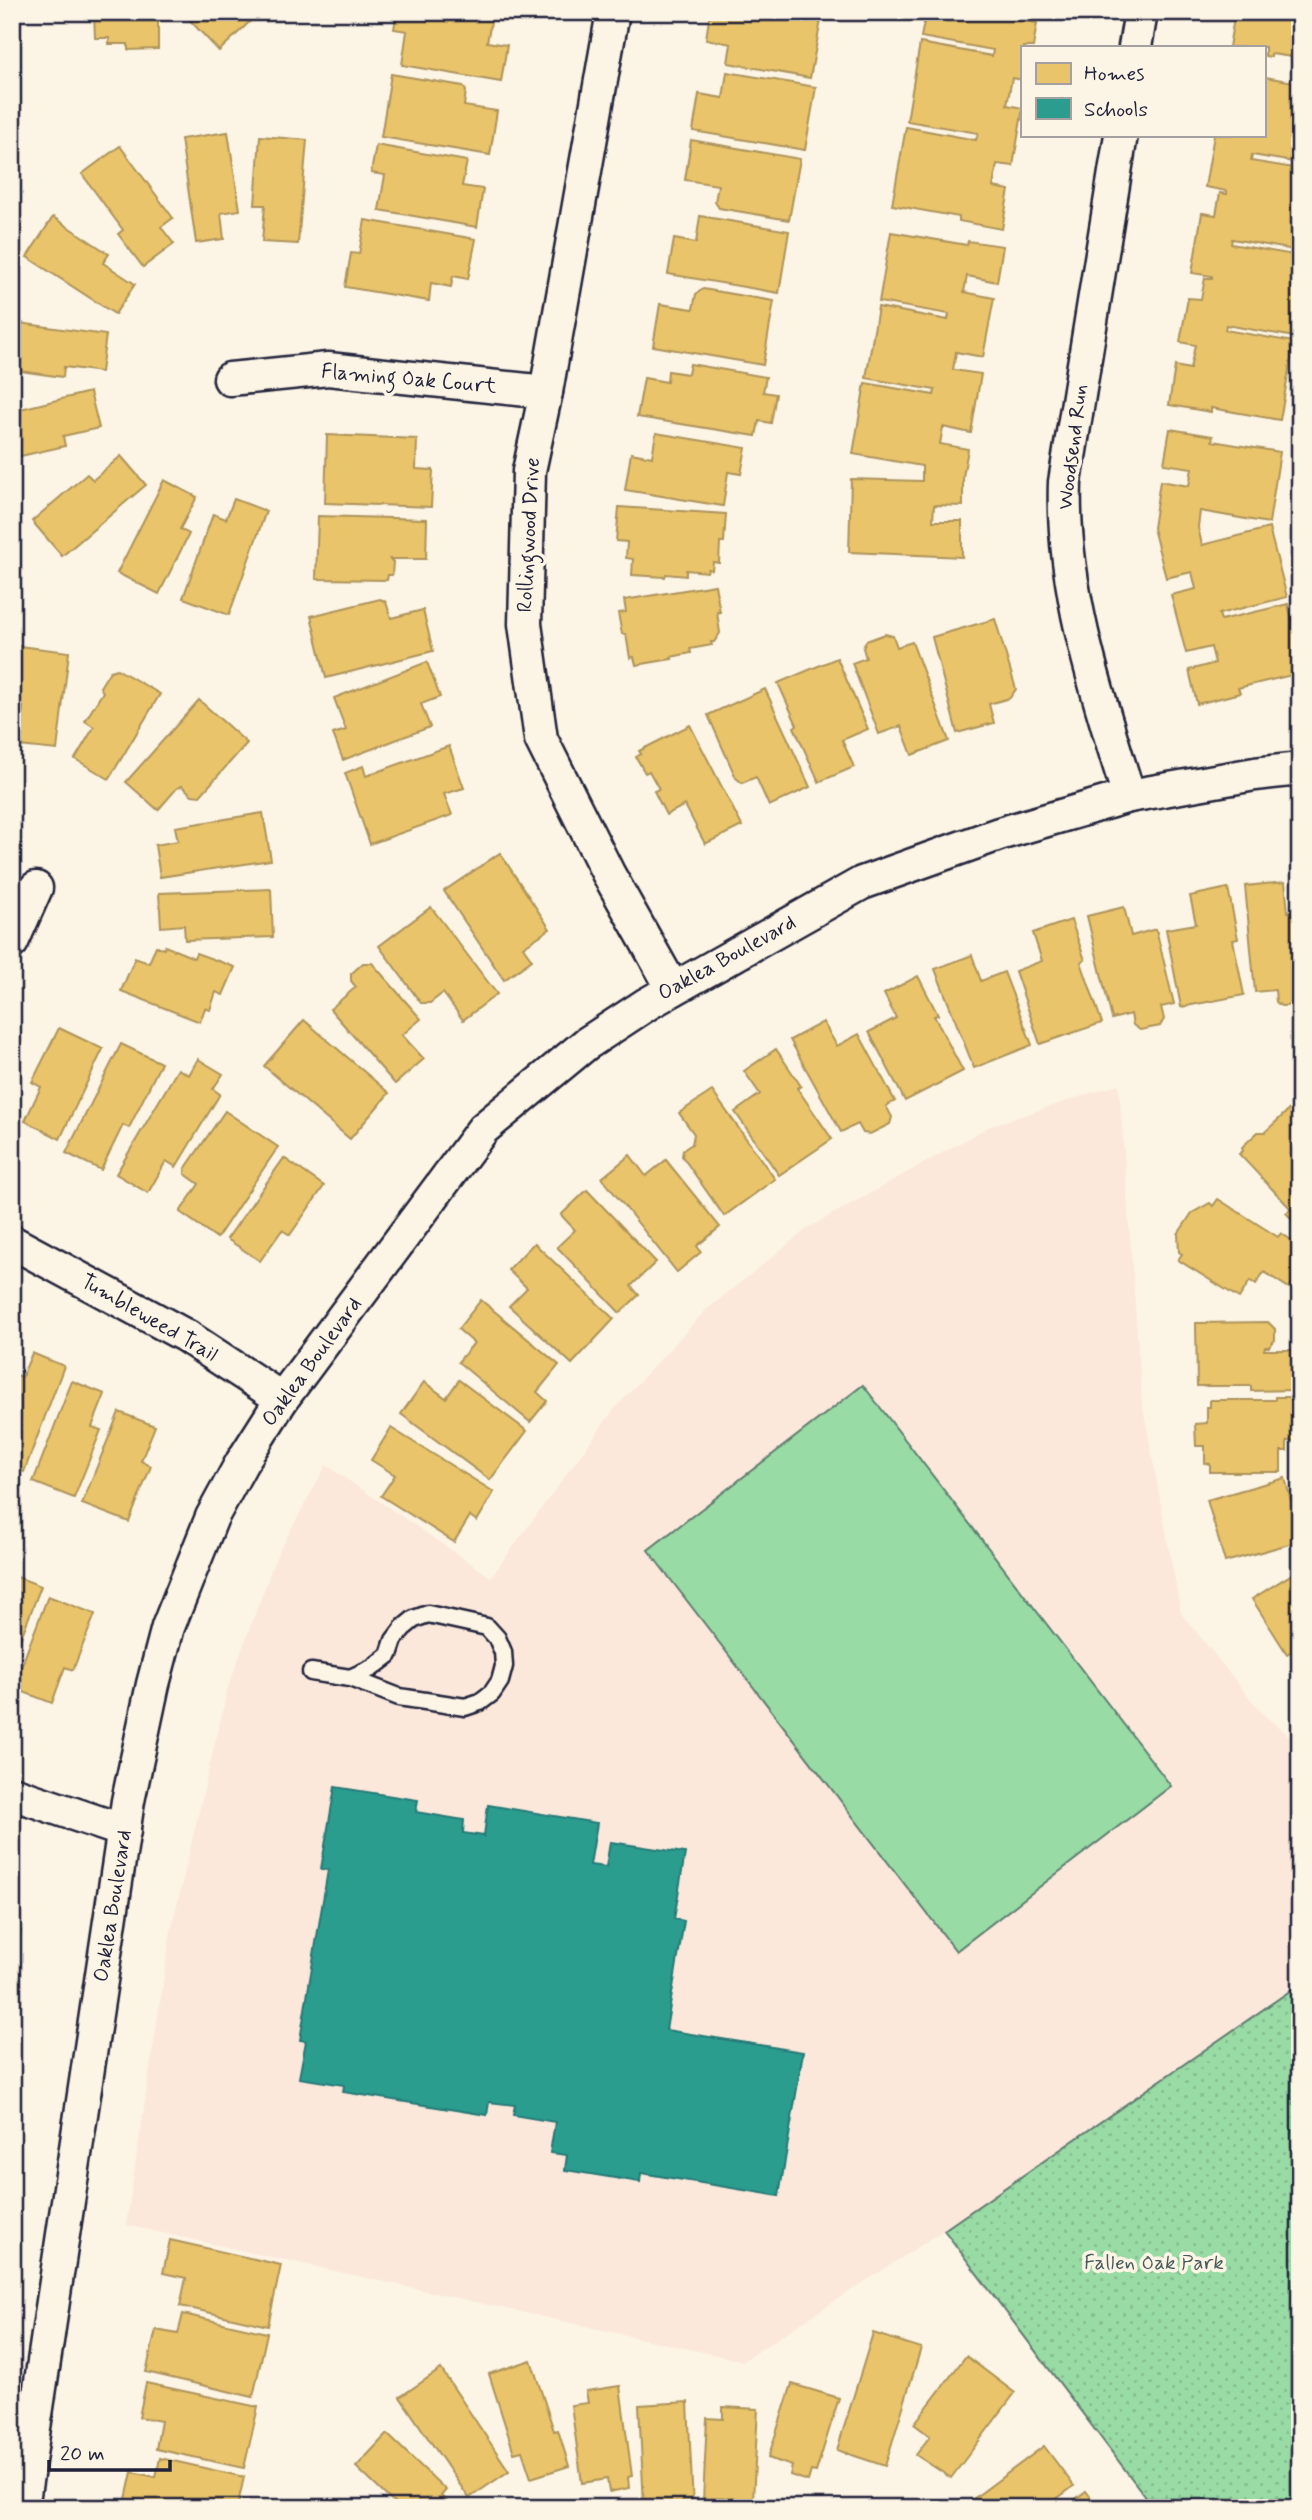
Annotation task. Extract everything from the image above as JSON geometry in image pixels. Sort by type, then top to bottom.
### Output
[{"type":"street","name":"Rollingwood Drive","points":[[613,12],[546,392],[529,471],[525,624],[541,739],[608,873],[673,989]]},
{"type":"street","points":[[1135,46],[1141,12]]},
{"type":"street","name":"Woodsend Run","points":[[1121,136],[1065,482],[1063,516],[1068,565],[1078,613],[1107,726],[1129,796]]},
{"type":"street","name":"Flaming Oak Court","points":[[230,379],[328,369],[546,392]]},
{"type":"street","name":"Oaklea Boulevard","points":[[22,2508],[124,1831],[153,1684],[169,1627],[212,1517],[242,1462],[282,1399],[483,1129],[586,1044],[673,989],[862,883],[999,834],[1129,796],[1300,769]]},
{"type":"street","points":[[12,943],[36,888]]},
{"type":"street","name":"Tumbleweed Trail","points":[[12,1242],[186,1336],[282,1399]]},
{"type":"street","points":[[12,1793],[124,1831]]},
{"type":"lane","points":[[311,1672],[351,1678],[398,1697],[465,1707],[480,1702],[492,1693],[500,1681],[504,1666],[503,1652],[497,1638],[487,1627],[428,1614],[414,1619],[402,1628],[389,1655],[372,1668],[351,1678]]},
{"type":"shaded area","points":[[1119,1084],[1142,1401],[1181,1613],[1262,1713],[1300,1745],[1300,1984],[944,2230],[743,2361],[126,2225],[171,1930],[228,1687],[276,1557],[326,1465],[491,1577],[615,1408],[705,1311],[808,1228],[990,1126]]},
{"type":"green space","points":[[863,1385],[1171,1786],[956,1951],[648,1550]]},
{"type":"green space","name":"Fallen Oak Park","points":[[1300,1984],[1300,2508],[1154,2508],[944,2230]]},
{"type":"building: Homes","points":[[94,12],[158,12],[158,49],[128,50],[128,44],[109,44],[109,38],[95,38]]},
{"type":"building: Homes","points":[[182,12],[260,12],[219,51]]},
{"type":"building: Homes","points":[[397,12],[462,12],[492,17],[487,42],[507,45],[501,82],[402,65],[407,31],[394,29]]},
{"type":"building: Homes","points":[[710,12],[808,12],[822,15],[810,78],[728,63],[731,44],[706,39]]},
{"type":"building: Homes","points":[[926,12],[1022,12],[1021,20],[1037,23],[1033,46],[1021,46],[1021,80],[1012,78],[1007,105],[1021,108],[1013,166],[997,164],[993,187],[1009,190],[1002,229],[959,221],[959,217],[892,205],[906,127],[976,140],[978,133],[907,121],[920,43],[992,56],[993,50],[921,37]]},
{"type":"building: Homes","points":[[1235,12],[1257,16],[1257,12],[1300,12],[1300,58],[1271,54],[1271,57],[1266,56],[1266,46],[1229,46]]},
{"type":"building: Homes","points":[[727,72],[816,87],[805,150],[693,131],[699,94],[723,98]]},
{"type":"building: Homes","points":[[391,74],[463,86],[466,91],[464,106],[497,111],[490,155],[381,137]]},
{"type":"building: Homes","points":[[1266,77],[1300,83],[1300,163],[1252,155],[1251,161],[1300,169],[1300,251],[1232,239],[1231,244],[1300,256],[1300,306],[1295,337],[1226,325],[1225,330],[1294,342],[1280,420],[1211,408],[1211,412],[1169,405],[1175,366],[1190,369],[1195,345],[1180,342],[1188,298],[1201,299],[1205,278],[1212,278],[1192,273],[1202,213],[1216,215],[1220,193],[1227,194],[1227,191],[1205,187],[1214,136],[1266,136]]},
{"type":"building: Homes","points":[[228,132],[240,210],[221,213],[224,239],[196,243],[181,139]]},
{"type":"building: Homes","points":[[260,136],[307,140],[298,244],[262,242],[265,205],[255,205]]},
{"type":"building: Homes","points":[[691,140],[800,159],[789,220],[719,208],[715,202],[718,185],[685,180]]},
{"type":"building: Homes","points":[[376,145],[467,161],[462,186],[483,189],[477,227],[379,210],[385,175],[371,173]]},
{"type":"building: Homes","points":[[120,146],[173,218],[161,227],[174,244],[143,267],[118,234],[123,230],[82,174]]},
{"type":"building: Homes","points":[[700,216],[789,231],[779,293],[668,274],[674,239],[696,243]]},
{"type":"building: Homes","points":[[53,217],[109,254],[103,263],[135,284],[115,314],[27,257]]},
{"type":"building: Homes","points":[[365,220],[476,239],[468,279],[453,276],[451,287],[431,283],[429,301],[345,287],[351,253],[359,254]]},
{"type":"building: Homes","points":[[891,232],[967,245],[968,241],[1003,246],[997,282],[967,276],[964,292],[994,298],[983,357],[956,352],[953,370],[981,374],[971,433],[943,427],[940,444],[968,449],[963,477],[963,506],[934,505],[933,521],[962,521],[962,557],[849,552],[851,479],[922,481],[922,466],[853,454],[865,383],[934,395],[935,390],[866,378],[878,307],[948,320],[949,314],[879,302]]},
{"type":"building: Homes","points":[[703,289],[774,301],[763,365],[653,346],[660,304],[693,309],[696,294]]},
{"type":"building: Homes","points":[[12,322],[106,335],[101,372],[64,367],[63,377],[12,370]]},
{"type":"building: Homes","points":[[690,364],[766,377],[763,392],[776,394],[771,423],[759,421],[756,436],[637,417],[644,378],[667,382],[668,371],[688,374]]},
{"type":"building: Homes","points":[[90,392],[99,428],[63,436],[65,446],[12,458],[12,411]]},
{"type":"building: Homes","points":[[1170,429],[1213,436],[1212,441],[1280,452],[1269,523],[1200,511],[1198,527],[1202,545],[1269,528],[1287,597],[1219,614],[1221,620],[1288,604],[1300,652],[1300,673],[1238,688],[1240,693],[1197,704],[1189,670],[1215,663],[1211,647],[1186,653],[1171,595],[1196,589],[1192,572],[1166,578],[1153,528],[1160,481],[1189,486],[1192,468],[1164,464]]},
{"type":"building: Homes","points":[[656,433],[746,448],[741,474],[728,472],[723,506],[625,490],[631,453],[652,457]]},
{"type":"building: Homes","points":[[327,435],[417,439],[416,469],[433,470],[431,507],[325,503]]},
{"type":"building: Homes","points":[[121,456],[146,485],[62,556],[32,521],[87,474],[93,480]]},
{"type":"building: Homes","points":[[164,480],[197,497],[180,529],[189,534],[159,594],[117,573]]},
{"type":"building: Homes","points":[[234,499],[266,511],[229,615],[183,598],[213,514],[226,519]]},
{"type":"building: Homes","points":[[619,507],[726,514],[719,563],[713,562],[712,570],[708,569],[707,572],[686,570],[686,576],[632,575],[633,559],[626,558],[627,542],[616,541]]},
{"type":"building: Homes","points":[[318,516],[427,519],[426,559],[390,559],[393,562],[392,575],[388,575],[387,580],[316,579]]},
{"type":"building: Homes","points":[[715,585],[720,612],[717,612],[720,633],[714,642],[711,642],[712,645],[690,649],[691,653],[671,657],[672,659],[636,665],[634,657],[630,658],[626,634],[622,634],[618,613],[626,612],[624,600]]},
{"type":"building: Homes","points":[[380,599],[386,602],[391,618],[423,610],[433,651],[326,678],[311,616]]},
{"type":"building: Homes","points":[[995,619],[1016,689],[1010,698],[989,704],[994,723],[957,733],[932,637]]},
{"type":"building: Homes","points":[[885,634],[893,636],[897,647],[912,642],[949,741],[912,755],[901,726],[879,734],[852,663],[866,658],[863,648],[866,641]]},
{"type":"building: Homes","points":[[19,646],[69,652],[57,750],[19,746],[23,707],[13,705],[17,672],[12,670],[12,663],[14,652]]},
{"type":"building: Homes","points":[[837,658],[868,729],[842,740],[854,767],[819,782],[778,683]]},
{"type":"building: Homes","points":[[427,662],[440,697],[421,704],[430,727],[343,760],[333,734],[346,730],[334,698]]},
{"type":"building: Homes","points":[[117,669],[160,694],[109,779],[75,759],[94,727],[85,721],[103,692],[100,687],[110,671]]},
{"type":"building: Homes","points":[[765,689],[810,787],[769,806],[756,777],[742,783],[736,778],[708,715]]},
{"type":"building: Homes","points":[[199,700],[247,743],[200,796],[192,795],[182,786],[177,788],[158,810],[126,782]]},
{"type":"building: Homes","points":[[690,725],[742,826],[705,844],[685,805],[666,815],[654,791],[659,789],[649,771],[645,773],[636,757],[641,754],[639,751]]},
{"type":"building: Homes","points":[[449,746],[464,788],[444,794],[452,815],[370,844],[345,773],[363,766],[366,776]]},
{"type":"building: Homes","points":[[263,813],[271,860],[160,877],[155,845],[178,841],[175,827]]},
{"type":"building: Homes","points":[[500,853],[550,929],[523,947],[532,960],[504,980],[444,891]]},
{"type":"building: Homes","points":[[1285,882],[1288,912],[1300,911],[1300,1005],[1281,1006],[1276,1002],[1275,990],[1255,992],[1245,886]]},
{"type":"building: Homes","points":[[1228,888],[1238,939],[1233,940],[1244,995],[1181,1007],[1166,929],[1196,924],[1190,896]]},
{"type":"building: Homes","points":[[271,889],[273,937],[185,940],[184,925],[161,927],[159,893]]},
{"type":"building: Homes","points":[[431,907],[497,994],[463,1020],[443,993],[430,1003],[421,1003],[379,946]]},
{"type":"building: Homes","points":[[1124,907],[1131,936],[1156,929],[1174,1004],[1161,1007],[1164,1019],[1160,1026],[1140,1030],[1133,1025],[1131,1014],[1112,1019],[1087,916]]},
{"type":"building: Homes","points":[[1071,920],[1085,960],[1081,962],[1102,1023],[1040,1044],[1015,971],[1042,961],[1033,933]]},
{"type":"building: Homes","points":[[156,946],[164,949],[165,946],[194,958],[196,953],[235,967],[223,995],[216,992],[210,1010],[205,1008],[200,1022],[121,991],[135,958],[149,963]]},
{"type":"building: Homes","points":[[972,955],[981,981],[1004,972],[1032,1045],[974,1068],[935,969]]},
{"type":"building: Homes","points":[[363,963],[372,963],[421,1019],[402,1035],[424,1059],[395,1084],[330,1009],[356,987],[351,981],[351,974]]},
{"type":"building: Homes","points":[[918,976],[938,1015],[934,1016],[963,1071],[905,1101],[869,1032],[896,1018],[884,994]]},
{"type":"building: Homes","points":[[304,1020],[389,1093],[350,1139],[264,1066]]},
{"type":"building: Homes","points":[[823,1022],[837,1046],[859,1034],[895,1101],[886,1106],[892,1117],[890,1124],[870,1134],[863,1133],[858,1124],[841,1132],[790,1040]]},
{"type":"building: Homes","points":[[59,1028],[103,1049],[60,1139],[25,1121],[41,1087],[32,1082]]},
{"type":"building: Homes","points":[[121,1044],[161,1063],[129,1128],[123,1125],[101,1170],[66,1153]]},
{"type":"building: Homes","points":[[776,1049],[801,1086],[797,1088],[832,1139],[779,1175],[735,1112],[760,1094],[744,1071]]},
{"type":"building: Homes","points":[[198,1059],[223,1074],[213,1089],[220,1094],[176,1167],[166,1161],[148,1193],[116,1174],[178,1069],[189,1075]]},
{"type":"building: Homes","points":[[712,1091],[775,1179],[724,1216],[682,1156],[683,1150],[692,1144],[694,1134],[679,1113]]},
{"type":"building: Homes","points":[[1294,1105],[1300,1111],[1300,1228],[1286,1213],[1291,1209],[1239,1154],[1243,1151],[1242,1147],[1258,1132],[1265,1132]]},
{"type":"building: Homes","points":[[225,1111],[278,1147],[217,1238],[180,1212],[199,1184],[185,1174],[185,1169]]},
{"type":"building: Homes","points":[[630,1155],[646,1176],[666,1160],[720,1227],[697,1246],[701,1252],[677,1272],[602,1178]]},
{"type":"building: Homes","points":[[284,1158],[324,1186],[290,1235],[282,1230],[260,1261],[227,1239]]},
{"type":"building: Homes","points":[[587,1190],[656,1262],[631,1286],[639,1295],[620,1313],[557,1247],[575,1230],[561,1215]]},
{"type":"building: Homes","points":[[1218,1199],[1278,1237],[1281,1233],[1300,1246],[1300,1270],[1289,1288],[1264,1272],[1256,1284],[1250,1281],[1239,1298],[1178,1260],[1182,1254],[1179,1252],[1178,1234],[1192,1213],[1210,1203],[1213,1206]]},
{"type":"building: Homes","points":[[534,1243],[614,1319],[572,1364],[509,1306],[527,1288],[508,1270]]},
{"type":"building: Homes","points":[[481,1300],[559,1365],[537,1392],[547,1401],[530,1422],[458,1362],[474,1343],[458,1329]]},
{"type":"building: Homes","points":[[1268,1322],[1275,1329],[1275,1340],[1264,1350],[1295,1350],[1295,1390],[1251,1391],[1251,1386],[1197,1386],[1196,1323]]},
{"type":"building: Homes","points":[[32,1353],[64,1366],[24,1472],[12,1467],[12,1379],[14,1374],[22,1377]]},
{"type":"building: Homes","points":[[459,1380],[527,1431],[490,1480],[401,1414],[424,1382],[446,1398]]},
{"type":"building: Homes","points":[[72,1381],[105,1394],[92,1427],[101,1430],[74,1498],[33,1482]]},
{"type":"building: Homes","points":[[1275,1397],[1300,1397],[1300,1441],[1287,1441],[1287,1451],[1281,1451],[1281,1472],[1210,1472],[1210,1464],[1205,1463],[1205,1446],[1196,1446],[1195,1424],[1207,1423],[1210,1400],[1275,1400]]},
{"type":"building: Homes","points":[[119,1412],[155,1426],[141,1461],[151,1466],[129,1522],[82,1504]]},
{"type":"building: Homes","points":[[391,1428],[494,1492],[477,1521],[470,1516],[454,1542],[381,1496],[395,1475],[371,1460]]},
{"type":"building: Homes","points":[[1285,1478],[1291,1501],[1300,1498],[1300,1541],[1225,1562],[1207,1500]]},
{"type":"building: Homes","points":[[1300,1569],[1300,1646],[1287,1654],[1252,1599]]},
{"type":"building: Homes","points":[[12,1575],[41,1586],[15,1653],[12,1651]]},
{"type":"building: Homes","points":[[48,1596],[95,1614],[73,1670],[65,1667],[52,1703],[13,1688]]},
{"type":"building: Homes","points":[[12,1892],[19,1893],[12,1924]]},
{"type":"building: Homes","points":[[12,1930],[21,1931],[12,1968]]},
{"type":"building: Homes","points":[[170,2240],[281,2265],[268,2326],[180,2306],[186,2278],[163,2273]]},
{"type":"building: Homes","points":[[183,2314],[267,2333],[253,2397],[146,2372],[156,2330],[178,2334]]},
{"type":"building: Homes","points":[[873,2333],[921,2348],[885,2466],[837,2450]]},
{"type":"building: Homes","points":[[966,2356],[1015,2393],[951,2478],[916,2455],[930,2436],[914,2424]]},
{"type":"building: Homes","points":[[531,2360],[554,2431],[558,2430],[569,2466],[531,2478],[522,2451],[514,2453],[489,2374]]},
{"type":"building: Homes","points":[[441,2369],[509,2471],[469,2498],[400,2397]]},
{"type":"building: Homes","points":[[146,2383],[258,2407],[244,2468],[156,2449],[161,2421],[139,2417]]},
{"type":"building: Homes","points":[[792,2384],[839,2398],[816,2472],[811,2471],[808,2481],[790,2475],[792,2466],[768,2458]]},
{"type":"building: Homes","points":[[620,2386],[632,2476],[628,2477],[629,2488],[609,2492],[607,2479],[582,2483],[571,2405],[588,2403],[586,2391]]},
{"type":"building: Homes","points":[[688,2402],[693,2506],[644,2506],[639,2405]]},
{"type":"building: Homes","points":[[723,2407],[758,2409],[753,2500],[748,2500],[747,2508],[727,2508],[728,2503],[703,2501],[707,2418],[723,2419]]},
{"type":"building: Homes","points":[[387,2434],[446,2490],[441,2496],[454,2508],[399,2508],[356,2467]]},
{"type":"building: Homes","points":[[1044,2446],[1074,2486],[1044,2508],[961,2508]]},
{"type":"building: Homes","points":[[160,2458],[244,2477],[237,2508],[124,2508],[132,2472],[156,2477]]},
{"type":"building: Homes","points":[[1086,2491],[1099,2508],[1064,2508]]},
{"type":"building: Schools","points":[[335,1787],[418,1800],[416,1812],[464,1820],[463,1833],[484,1836],[488,1805],[597,1823],[590,1865],[606,1867],[610,1842],[685,1853],[674,1919],[684,1921],[666,2030],[803,2052],[779,2196],[641,2173],[640,2182],[565,2170],[567,2155],[550,2153],[555,2122],[513,2115],[515,2105],[489,2102],[487,2115],[343,2092],[344,2085],[299,2078],[306,2041],[300,2040],[328,1870],[321,1869]]}]
